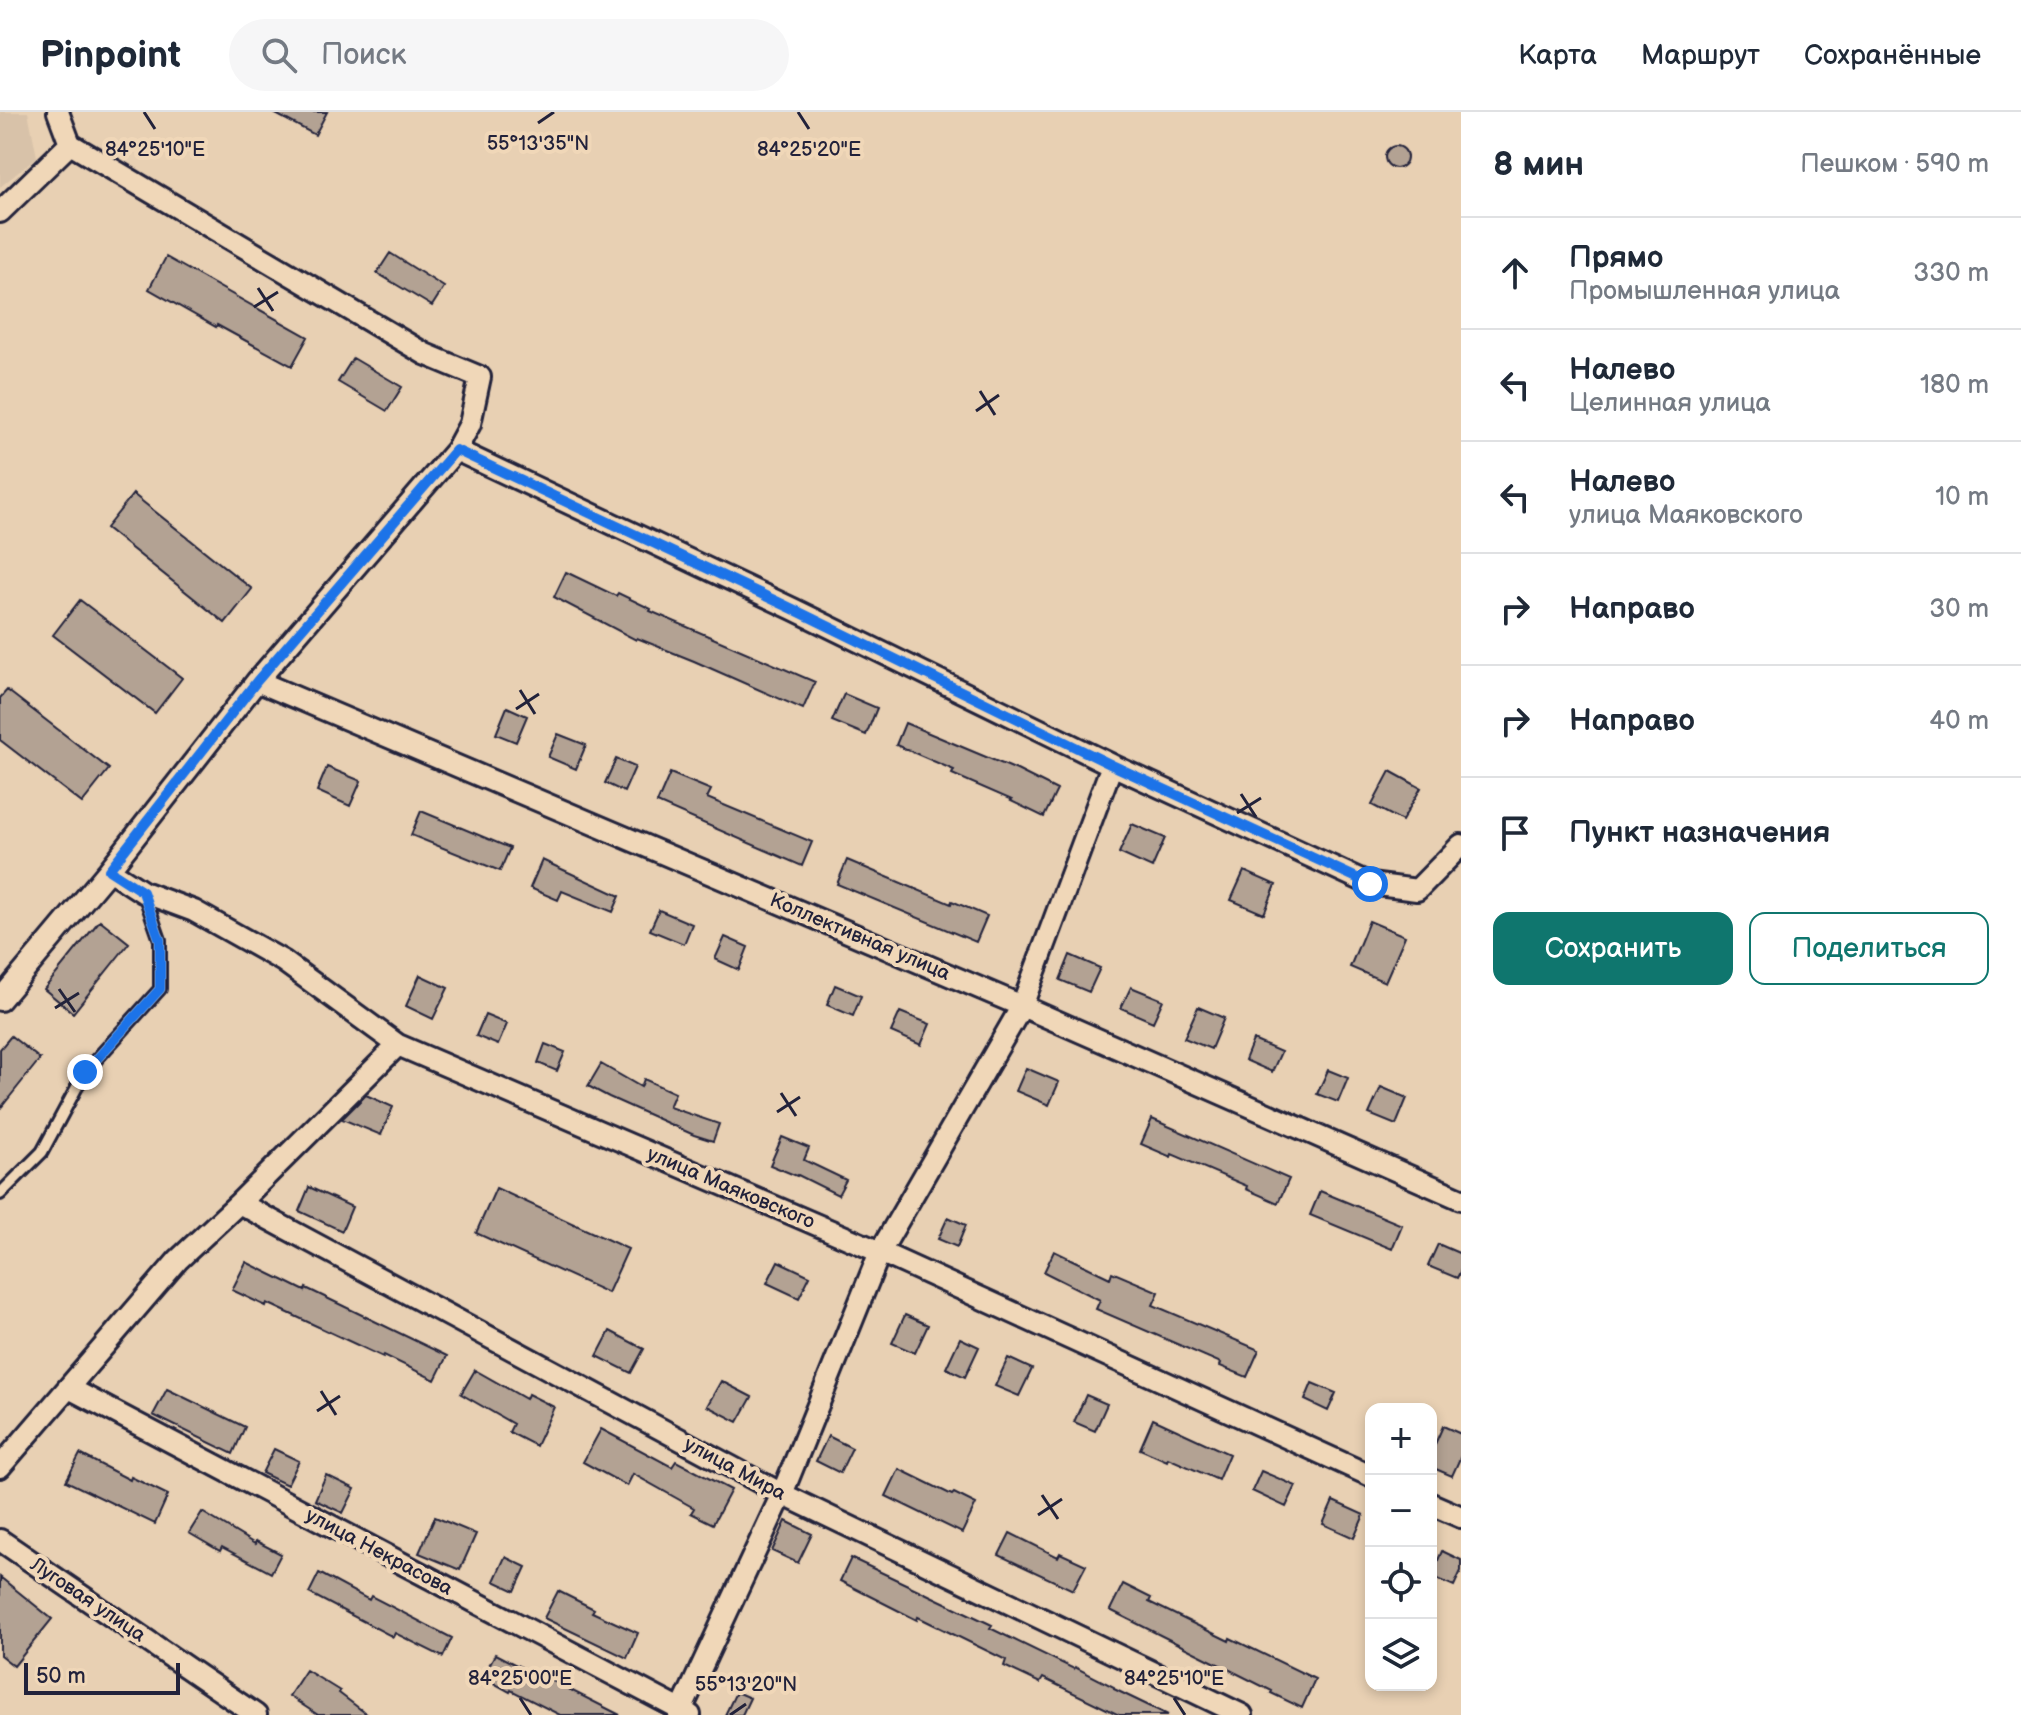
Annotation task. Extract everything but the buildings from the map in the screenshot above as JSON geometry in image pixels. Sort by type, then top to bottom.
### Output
[{"type":"street","points":[[0,1000],[109,870],[257,681],[456,450],[470,424],[480,377],[425,354],[70,144],[58,112]]},
{"type":"street","points":[[0,212],[70,144]]},
{"type":"street","points":[[456,450],[793,609],[1112,765],[1370,884],[1417,890],[1461,845]]},
{"type":"street","name":"Коллективная улица","points":[[257,681],[1022,1006],[1461,1199]]},
{"type":"street","points":[[683,1714],[782,1494],[880,1252],[1022,1006],[1112,765]]},
{"type":"street","name":"улица Маяковского","points":[[109,870],[143,892],[194,911],[283,961],[398,1045],[880,1252],[1369,1475]]},
{"type":"street","points":[[0,1467],[178,1260],[398,1045]]},
{"type":"street","name":"улица Мира","points":[[239,1203],[782,1494],[1242,1715]]},
{"type":"street","name":"улица Некрасова","points":[[69,1388],[683,1714]]},
{"type":"street","points":[[1437,1507],[1461,1517]]},
{"type":"street","name":"Луговая улица","points":[[0,1540],[256,1715]]},
{"type":"lane","points":[[0,1194],[42,1152],[85,1072],[160,989],[160,940],[143,892]]},
{"type":"shaded area","points":[[0,112],[28,112],[37,157],[0,187]]},
{"type":"route","points":[[85,1072],[160,989],[160,940],[143,892],[109,870],[257,681],[456,450],[793,609],[1112,765],[1370,884]]}]
